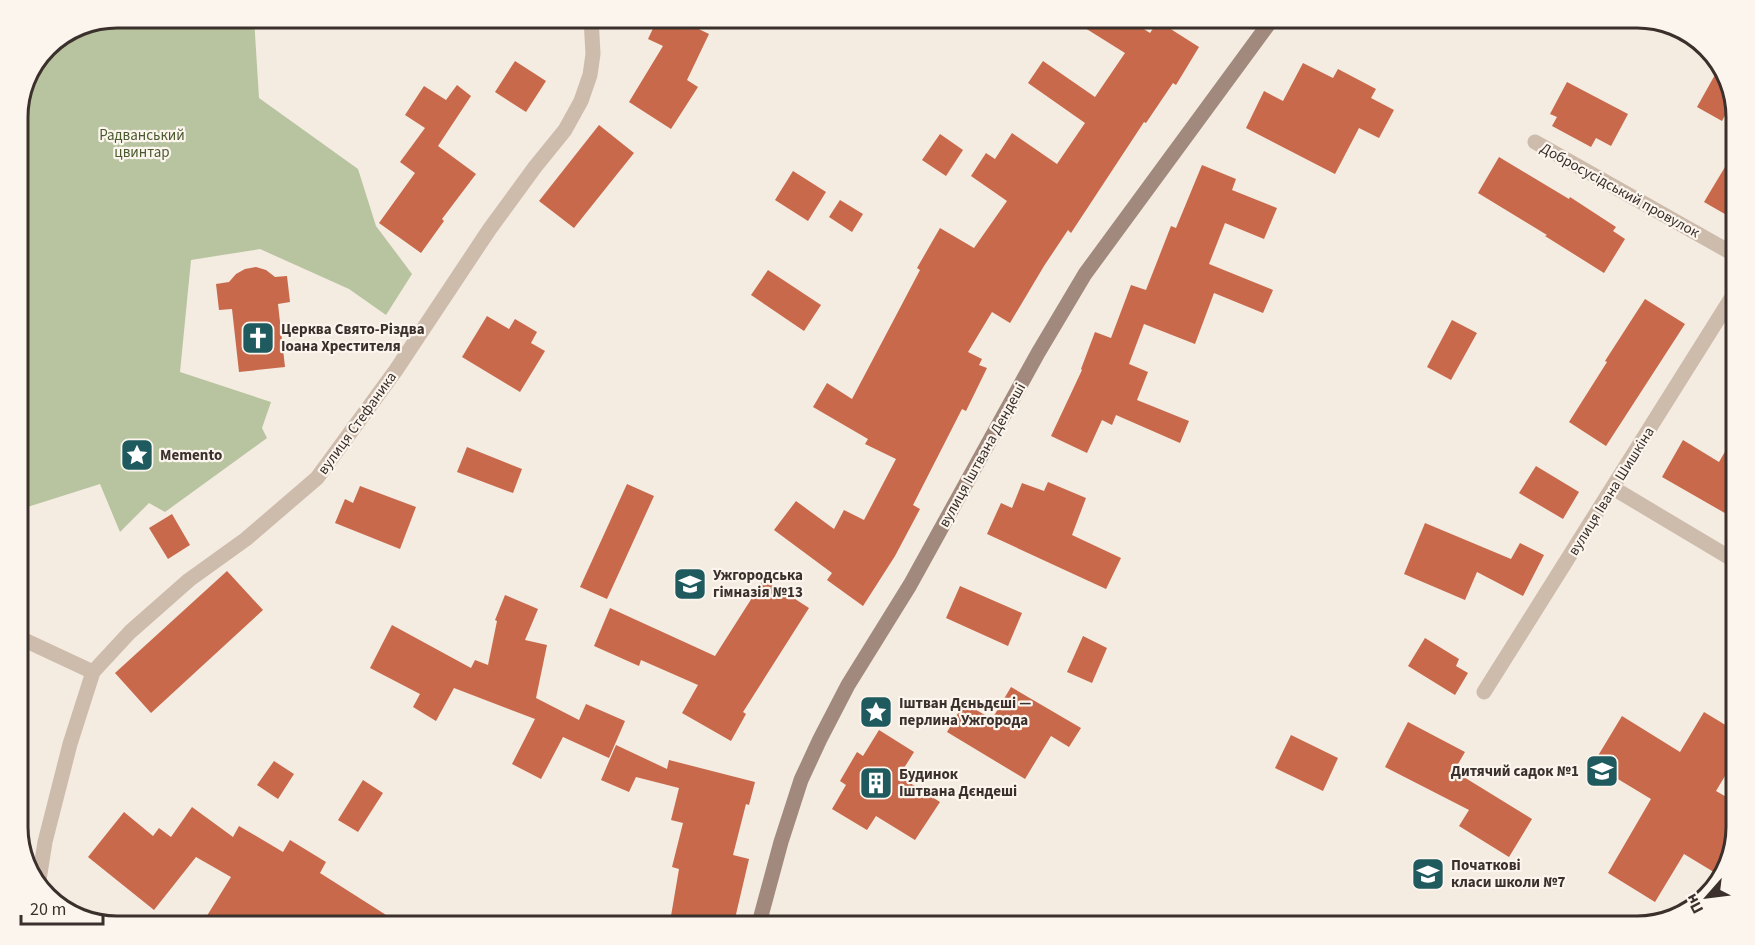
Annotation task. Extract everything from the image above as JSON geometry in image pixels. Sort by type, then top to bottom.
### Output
[{"type":"street","name":"вулиця Стефаника","points":[[40,872],[45,842],[67,755],[93,672],[130,632],[189,580],[246,539],[317,478],[396,370],[489,230],[565,130],[581,101],[590,75],[593,54],[592,28]]},
{"type":"street","name":"вулиця Іштвана Дендеші","points":[[761,916],[801,780],[820,739],[1038,353],[1085,274],[1266,28]]},
{"type":"street","name":"Добросусідський провулок","points":[[1535,142],[1726,249]]},
{"type":"street","name":"вулиця Івана Шишкіна","points":[[1484,692],[1726,307]]},
{"type":"street","points":[[1613,488],[1726,555]]},
{"type":"street","points":[[29,642],[93,672]]},
{"type":"green space","name":"Радванський цвинтар","points":[[117,28],[255,28],[259,98],[358,169],[376,226],[412,274],[386,315],[349,289],[260,249],[191,260],[180,372],[271,402],[262,428],[267,438],[165,512],[149,503],[120,532],[100,484],[29,507],[29,111],[32,94],[47,63],[68,43],[83,35]]},
{"type":"building","points":[[653,28],[697,28],[709,34],[687,80],[698,87],[671,129],[629,102],[663,46],[648,39]]},
{"type":"building","points":[[1085,28],[1142,28],[1150,33],[1153,28],[1169,28],[1199,47],[1176,85],[1173,83],[1146,123],[1144,122],[1071,233],[1068,230],[1010,323],[992,312],[968,352],[982,359],[979,365],[987,368],[966,411],[962,409],[913,505],[920,509],[895,556],[863,606],[827,580],[832,573],[774,530],[796,501],[834,529],[844,510],[864,520],[896,459],[865,444],[868,439],[813,407],[827,383],[852,399],[920,270],[917,268],[940,228],[974,248],[1007,201],[971,176],[986,153],[995,159],[1012,133],[1057,164],[1085,123],[1028,83],[1043,61],[1095,97],[1125,53]]},
{"type":"building","points":[[515,61],[546,81],[526,112],[495,92]]},
{"type":"building","points":[[1303,63],[1333,78],[1338,69],[1376,89],[1371,98],[1394,110],[1379,138],[1359,128],[1335,174],[1246,128],[1264,91],[1283,101]]},
{"type":"building","points":[[1715,74],[1725,100],[1726,114],[1722,121],[1697,107]]},
{"type":"building","points":[[1567,82],[1628,114],[1611,146],[1596,138],[1591,147],[1552,126],[1557,117],[1550,114]]},
{"type":"building","points":[[457,85],[471,96],[438,146],[476,174],[442,219],[444,221],[421,253],[379,223],[415,173],[400,162],[425,128],[405,115],[424,86],[446,100]]},
{"type":"building","points":[[599,125],[634,153],[574,228],[539,201]]},
{"type":"building","points":[[940,134],[963,150],[946,176],[922,160]]},
{"type":"building","points":[[1499,157],[1569,199],[1570,197],[1616,227],[1613,231],[1625,239],[1604,273],[1478,193]]},
{"type":"building","points":[[1202,165],[1236,179],[1232,190],[1277,208],[1264,239],[1225,223],[1209,264],[1273,290],[1263,313],[1214,293],[1195,344],[1144,324],[1129,364],[1148,372],[1137,400],[1189,421],[1180,443],[1116,415],[1112,425],[1102,420],[1087,453],[1051,436],[1082,370],[1095,332],[1111,338],[1131,285],[1146,290],[1171,226],[1176,228]]},
{"type":"building","points":[[1726,165],[1726,215],[1704,202]]},
{"type":"building","points":[[793,171],[826,192],[808,221],[775,200]]},
{"type":"building","points":[[840,200],[863,214],[852,232],[829,217]]},
{"type":"building","name":"Церква Свято-Різдва Іоана Хрестителя","points":[[256,267],[266,270],[275,277],[287,276],[290,302],[278,304],[285,367],[239,372],[232,309],[219,310],[216,284],[229,282],[245,269]]},
{"type":"building","points":[[768,270],[821,305],[804,331],[751,295]]},
{"type":"building","points":[[1645,299],[1685,324],[1606,446],[1569,422]]},
{"type":"building","points":[[487,316],[509,329],[515,319],[537,332],[531,343],[545,351],[520,392],[462,357]]},
{"type":"building","points":[[1452,320],[1477,333],[1451,380],[1427,367]]},
{"type":"building","points":[[1683,440],[1719,462],[1726,450],[1726,514],[1662,477]]},
{"type":"building","points":[[467,447],[522,469],[513,493],[457,472]]},
{"type":"building","points":[[1536,466],[1579,492],[1563,519],[1519,493]]},
{"type":"building","points":[[1048,482],[1086,498],[1072,535],[1121,558],[1106,589],[987,534],[1001,503],[1012,508],[1022,483],[1044,491]]},
{"type":"building","points":[[627,484],[654,496],[607,599],[580,587]]},
{"type":"building","points":[[360,486],[416,507],[400,549],[335,523],[345,499],[353,503]]},
{"type":"building","points":[[172,514],[190,545],[168,559],[149,528]]},
{"type":"building","points":[[1425,523],[1511,559],[1520,543],[1544,555],[1523,596],[1477,572],[1465,600],[1404,574]]},
{"type":"building","points":[[227,571],[263,610],[151,713],[115,673]]},
{"type":"building","points":[[764,579],[809,608],[743,712],[746,714],[731,741],[682,713],[698,685],[641,660],[639,666],[594,646],[610,608],[715,656]]},
{"type":"building","points":[[960,586],[1022,613],[1008,646],[946,618]]},
{"type":"building","points":[[505,595],[538,609],[525,640],[547,645],[536,698],[579,720],[586,704],[625,721],[609,758],[563,737],[541,779],[512,764],[535,719],[454,688],[436,721],[413,707],[420,694],[370,668],[392,625],[471,668],[475,660],[488,665],[497,621],[495,620]]},
{"type":"building","points":[[1083,636],[1107,648],[1092,683],[1067,672]]},
{"type":"building","points":[[1425,638],[1459,659],[1456,666],[1468,673],[1455,695],[1408,666]]},
{"type":"building","points":[[1011,687],[1081,728],[1069,747],[1051,736],[1025,779],[947,732],[964,703],[992,719]]},
{"type":"building","points":[[1704,712],[1726,725],[1726,774],[1716,791],[1726,797],[1726,839],[1717,867],[1705,867],[1684,854],[1655,902],[1608,873],[1651,799],[1593,764],[1622,716],[1680,752]]},
{"type":"building","points":[[1408,722],[1465,752],[1454,771],[1532,819],[1509,857],[1459,826],[1469,810],[1385,767]]},
{"type":"building","name":"Будинок Іштвана Дєндеші","points":[[879,730],[914,752],[899,776],[940,802],[915,840],[876,816],[867,830],[832,809],[846,785],[840,781],[857,752],[863,756]]},
{"type":"building","points":[[1291,735],[1338,758],[1323,791],[1275,768]]},
{"type":"building","points":[[616,745],[667,769],[669,760],[755,782],[749,805],[746,804],[733,855],[749,859],[736,916],[671,916],[679,869],[672,867],[683,823],[671,820],[679,788],[636,777],[629,792],[601,780]]},
{"type":"building","points":[[274,761],[294,774],[278,799],[257,785]]},
{"type":"building","points":[[363,780],[383,793],[358,832],[338,820]]},
{"type":"building","points":[[192,807],[233,837],[239,826],[283,852],[290,840],[326,862],[320,873],[388,916],[207,916],[231,877],[196,857],[154,910],[88,857],[124,812],[153,836],[159,828],[171,837]]},
{"type":"place","name":"Церква Свято-Різдва Іоана Хрестителя","points":[[258,338]]},
{"type":"place","name":"Memento","points":[[137,455]]},
{"type":"place","name":"Ужгородська гімназія №13","points":[[690,584]]},
{"type":"place","name":"Іштван Дєньдєші — перлина Ужгорода","points":[[876,712]]},
{"type":"place","name":"Дитячий садок №1","points":[[1602,771]]},
{"type":"place","name":"Будинок Іштвана Дєндеші","points":[[876,783]]},
{"type":"place","name":"Початкові класи школи №7","points":[[1428,874]]}]
